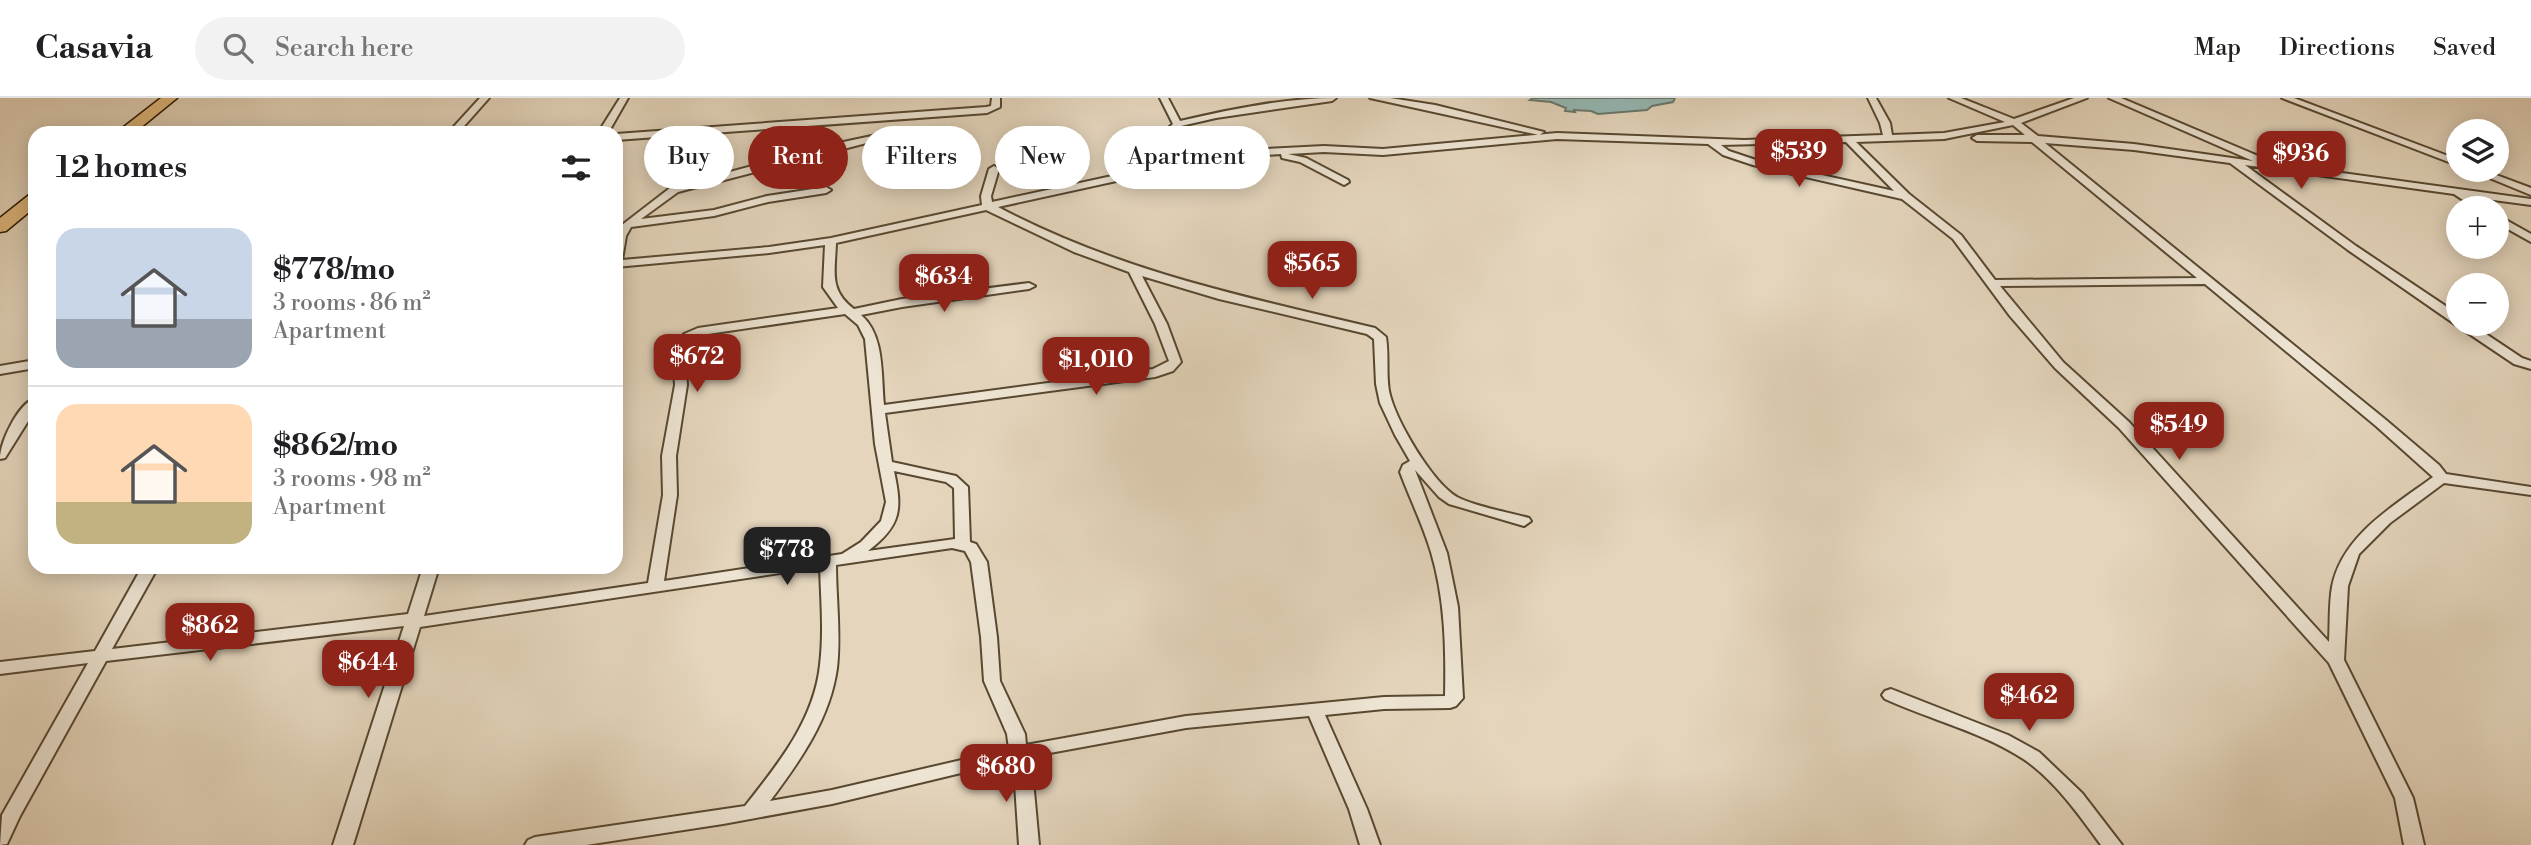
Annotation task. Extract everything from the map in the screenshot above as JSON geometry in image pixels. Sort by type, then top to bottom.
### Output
[{"type":"highway","points":[[133,126],[170,98]]},
{"type":"highway","points":[[0,227],[28,205]]},
{"type":"street","points":[[459,126],[485,98]]},
{"type":"street","points":[[607,126],[624,98]]},
{"type":"street","points":[[623,136],[987,110],[995,107],[996,98]]},
{"type":"street","points":[[1164,98],[1171,117],[1178,124]]},
{"type":"street","points":[[1176,126],[1216,115],[1332,98]]},
{"type":"street","points":[[1374,98],[1435,107],[1557,136]]},
{"type":"street","points":[[1426,98],[1435,107]]},
{"type":"street","points":[[1872,98],[1885,123],[1888,137]]},
{"type":"street","points":[[1953,98],[2014,122],[2424,459],[2441,478],[2531,491]]},
{"type":"street","points":[[1944,136],[2014,122],[2082,98]]},
{"type":"street","points":[[2113,98],[2255,157],[2269,166]]},
{"type":"street","points":[[2286,98],[2446,158]]},
{"type":"street","points":[[1270,152],[1345,149],[1383,152],[1557,136],[1744,143],[1944,136],[2035,139],[2134,147],[2531,202]]},
{"type":"street","points":[[1847,138],[1905,196],[1957,237],[2059,365],[2124,425],[2336,660],[2404,798],[2414,845]]},
{"type":"street","points":[[623,225],[674,190],[862,141]]},
{"type":"street","points":[[1708,141],[1726,153],[1756,163],[1905,196]]},
{"type":"street","points":[[1270,153],[1303,160],[1343,182]]},
{"type":"street","points":[[2232,160],[2351,248],[2446,312]]},
{"type":"street","points":[[987,206],[986,196],[994,169]]},
{"type":"street","points":[[623,263],[769,250],[831,241],[1104,181]]},
{"type":"street","points":[[2506,182],[2531,192]]},
{"type":"street","points":[[623,226],[713,214],[767,199],[827,190]]},
{"type":"street","points":[[2455,191],[2463,196]]},
{"type":"street","points":[[987,206],[1018,224],[1134,271],[1229,298],[1371,331],[1380,337],[1383,390],[1389,412],[1404,441],[1447,498],[1524,522]]},
{"type":"street","points":[[2509,225],[2531,239]]},
{"type":"street","points":[[831,241],[829,287],[837,301],[863,323],[871,339],[878,410],[893,502],[888,522],[866,545],[836,560]]},
{"type":"street","points":[[878,410],[1155,373],[1169,368],[1175,362],[1161,324],[1134,271]]},
{"type":"street","points":[[1991,283],[2210,281]]},
{"type":"street","points":[[655,588],[670,495],[669,456],[681,385],[679,353],[683,343],[698,332],[1029,286]]},
{"type":"street","points":[[2481,336],[2518,361],[2531,365]]},
{"type":"street","points":[[0,370],[28,365]]},
{"type":"street","points":[[0,455],[20,427],[28,409]]},
{"type":"street","points":[[535,845],[751,812],[1018,755],[1044,747],[1186,722],[1384,703],[1450,702],[1454,698],[1455,660],[1450,603],[1439,552],[1407,472],[1408,468],[1419,461]]},
{"type":"street","points":[[886,465],[951,479],[961,487],[963,543]]},
{"type":"street","points":[[2336,660],[2340,586],[2352,552],[2385,520],[2441,478]]},
{"type":"street","points":[[0,668],[413,621],[963,543],[976,553],[979,562],[992,681],[1016,734],[1018,755],[1023,769],[1029,845]]},
{"type":"street","points":[[751,812],[793,758],[820,705],[827,680],[836,560]]},
{"type":"street","points":[[0,839],[146,574]]},
{"type":"street","points":[[343,845],[429,574]]},
{"type":"street","points":[[1891,695],[1922,711],[1983,733],[2032,757],[2085,809],[2112,845]]},
{"type":"street","points":[[1315,711],[1358,809],[1370,845]]},
{"type":"water","points":[[1675,98],[1673,102],[1652,106],[1647,110],[1598,114],[1591,111],[1565,111],[1566,108],[1551,102],[1530,100]]}]
